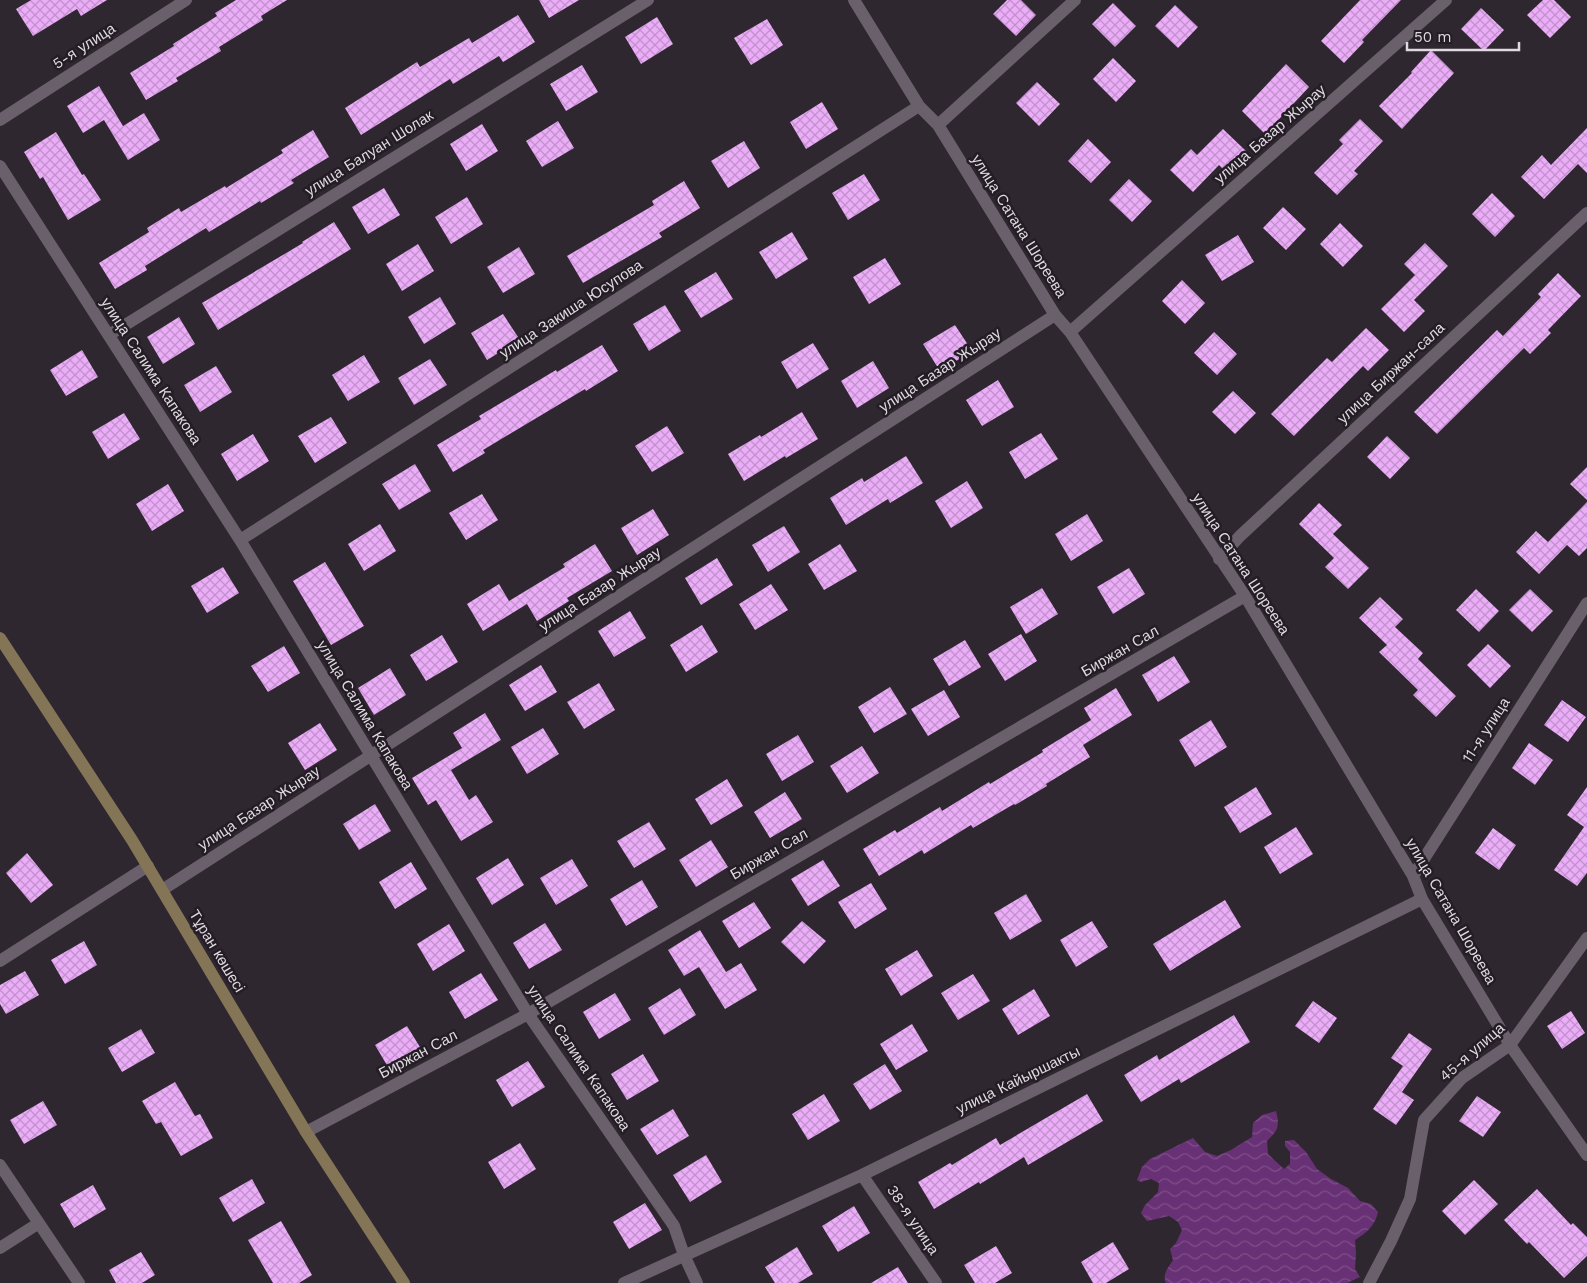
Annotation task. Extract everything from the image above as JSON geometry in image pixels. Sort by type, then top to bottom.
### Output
[{"type":"street","name":"5-я улица","points":[[0,120],[186,0]]},
{"type":"street","name":"улица Балуан Шолак","points":[[109,334],[648,0]]},
{"type":"street","name":"улица Сатана Шореева","points":[[854,0],[919,106],[938,125],[1055,315],[1070,332],[1245,596],[1413,876],[1422,899],[1510,1045],[1587,1155]]},
{"type":"street","points":[[938,125],[1075,0]]},
{"type":"street","name":"улица Базар Жырау","points":[[1070,332],[1446,0]]},
{"type":"street","name":"улица Закиша Юсупова","points":[[240,540],[919,106]]},
{"type":"street","name":"улица Салима Капакова","points":[[0,166],[240,540],[528,1014],[674,1226],[684,1256],[697,1283]]},
{"type":"street","name":"улица Биржан-сала","points":[[1219,559],[1240,536],[1587,213]]},
{"type":"street","name":"улица Базар Жырау","points":[[162,890],[1055,315]]},
{"type":"street","name":"Биржан Сал","points":[[306,1132],[528,1014],[1245,596]]},
{"type":"street","name":"11-я улица","points":[[1413,876],[1587,603]]},
{"type":"street","name":"Тұран көшесі","points":[[0,638],[122,824],[306,1132],[404,1283]]},
{"type":"street","points":[[0,961],[148,866]]},
{"type":"street","name":"улица Кайыршакты","points":[[624,1283],[862,1175],[1422,899]]},
{"type":"street","name":"45-я улица","points":[[1369,1283],[1391,1241],[1410,1198],[1424,1120],[1462,1078],[1510,1045],[1587,938]]},
{"type":"street","points":[[0,1165],[78,1283]]},
{"type":"street","name":"38-я улица","points":[[862,1175],[936,1283]]},
{"type":"street","points":[[0,1248],[39,1223]]},
{"type":"water","points":[[1276,1111],[1278,1125],[1276,1131],[1267,1141],[1268,1154],[1284,1169],[1290,1164],[1290,1152],[1285,1146],[1285,1141],[1294,1140],[1306,1152],[1317,1169],[1348,1188],[1360,1201],[1371,1204],[1378,1212],[1370,1229],[1355,1240],[1355,1269],[1360,1277],[1347,1283],[1166,1283],[1165,1274],[1173,1260],[1170,1249],[1176,1243],[1182,1230],[1178,1222],[1169,1216],[1147,1221],[1141,1213],[1145,1205],[1158,1192],[1159,1183],[1151,1179],[1141,1182],[1137,1180],[1142,1167],[1150,1159],[1193,1138],[1205,1152],[1217,1156],[1252,1137],[1253,1123],[1262,1115]]},
{"type":"building","points":[[31,0],[107,0],[81,16],[77,9],[33,36],[16,9]]},
{"type":"building","points":[[236,0],[287,0],[261,16],[263,20],[219,47],[221,51],[176,78],[178,81],[146,100],[130,73],[174,46],[173,44],[217,16],[215,13]]},
{"type":"building","points":[[539,0],[579,0],[549,18]]},
{"type":"building","points":[[1007,0],[1021,0],[1036,15],[1016,36],[993,14]]},
{"type":"building","points":[[1360,0],[1401,0],[1362,40],[1364,42],[1344,63],[1321,41]]},
{"type":"building","points":[[1543,0],[1554,0],[1571,17],[1550,38],[1527,15]]},
{"type":"building","points":[[1113,3],[1136,26],[1115,47],[1092,24]]},
{"type":"building","points":[[1175,5],[1198,27],[1178,48],[1155,26]]},
{"type":"building","points":[[1481,8],[1504,30],[1484,51],[1461,29]]},
{"type":"building","points":[[518,15],[535,42],[503,62],[499,56],[453,84],[450,79],[361,135],[345,108],[417,62],[420,67],[469,38],[472,43]]},
{"type":"building","points":[[657,17],[673,44],[641,64],[625,37]]},
{"type":"building","points":[[767,19],[783,45],[751,65],[734,38]]},
{"type":"building","points":[[1431,50],[1454,73],[1402,129],[1379,106],[1412,73]]},
{"type":"building","points":[[1113,58],[1136,81],[1116,102],[1093,79]]},
{"type":"building","points":[[1286,64],[1309,87],[1265,134],[1242,111]]},
{"type":"building","points":[[582,65],[598,92],[566,111],[550,84]]},
{"type":"building","points":[[1037,82],[1060,104],[1039,126],[1016,103]]},
{"type":"building","points":[[99,86],[123,126],[144,113],[160,140],[128,160],[104,120],[83,133],[67,106]]},
{"type":"building","points":[[822,102],[838,129],[806,149],[790,122]]},
{"type":"building","points":[[1360,119],[1383,141],[1354,171],[1358,174],[1337,195],[1314,173],[1343,144],[1339,140]]},
{"type":"building","points":[[558,121],[574,148],[542,167],[526,141]]},
{"type":"building","points":[[482,124],[498,151],[466,171],[450,144]]},
{"type":"building","points":[[1587,128],[1587,173],[1578,164],[1544,199],[1521,177],[1542,155],[1551,165]]},
{"type":"building","points":[[1223,129],[1246,151],[1226,172],[1219,165],[1193,192],[1170,170],[1191,149],[1197,155]]},
{"type":"building","points":[[313,130],[329,157],[291,180],[294,183],[261,203],[260,201],[209,232],[206,228],[145,266],[147,270],[115,289],[99,263],[149,232],[147,228],[179,208],[181,212],[225,186],[226,188],[283,153],[281,150]]},
{"type":"building","points":[[56,132],[82,175],[84,174],[101,200],[68,220],[43,177],[40,179],[24,152]]},
{"type":"building","points":[[1088,139],[1111,162],[1091,183],[1068,161]]},
{"type":"building","points":[[744,141],[760,168],[728,188],[711,161]]},
{"type":"building","points":[[864,174],[880,200],[848,220],[832,193]]},
{"type":"building","points":[[1129,179],[1152,201],[1132,222],[1109,200]]},
{"type":"building","points":[[684,181],[700,208],[659,233],[662,237],[583,283],[567,256],[654,205],[652,201]]},
{"type":"building","points":[[384,188],[400,215],[368,234],[352,207]]},
{"type":"building","points":[[1492,193],[1515,216],[1495,237],[1472,214]]},
{"type":"building","points":[[467,197],[483,224],[451,244],[435,217]]},
{"type":"building","points":[[1283,207],[1306,229],[1286,250],[1263,228]]},
{"type":"building","points":[[334,222],[351,249],[218,330],[202,303],[303,243]]},
{"type":"building","points":[[1340,223],[1363,246],[1343,267],[1320,244]]},
{"type":"building","points":[[792,232],[808,259],[776,279],[759,252]]},
{"type":"building","points":[[1238,235],[1254,262],[1222,281],[1205,255]]},
{"type":"building","points":[[1425,243],[1448,266],[1414,300],[1425,311],[1404,332],[1381,309],[1415,275],[1404,264]]},
{"type":"building","points":[[418,244],[434,271],[402,291],[386,264]]},
{"type":"building","points":[[519,247],[535,274],[503,293],[487,267]]},
{"type":"building","points":[[885,258],[901,284],[869,304],[853,277]]},
{"type":"building","points":[[716,272],[733,299],[701,318],[684,291]]},
{"type":"building","points":[[1558,273],[1581,296],[1548,330],[1551,333],[1530,354],[1524,348],[1437,434],[1414,412],[1497,330],[1503,336],[1541,297],[1538,294]]},
{"type":"building","points":[[1182,280],[1205,303],[1185,324],[1162,301]]},
{"type":"building","points":[[440,297],[456,324],[424,344],[408,317]]},
{"type":"building","points":[[665,305],[681,331],[649,351],[633,324]]},
{"type":"building","points":[[503,314],[520,340],[487,360],[471,333]]},
{"type":"building","points":[[179,317],[195,344],[163,364],[147,337]]},
{"type":"building","points":[[955,325],[972,351],[940,371],[923,344]]},
{"type":"building","points":[[1366,328],[1389,350],[1368,371],[1363,366],[1294,436],[1271,414],[1327,358],[1332,362]]},
{"type":"building","points":[[1214,332],[1237,354],[1217,375],[1194,353]]},
{"type":"building","points":[[813,343],[829,369],[797,389],[781,362]]},
{"type":"building","points":[[602,345],[618,371],[483,450],[485,453],[453,472],[437,445],[481,419],[479,416]]},
{"type":"building","points":[[82,350],[98,377],[66,396],[50,370]]},
{"type":"building","points":[[364,355],[380,382],[348,401],[332,375]]},
{"type":"building","points":[[430,359],[447,385],[414,405],[398,378]]},
{"type":"building","points":[[873,361],[889,388],[857,408],[841,381]]},
{"type":"building","points":[[216,366],[232,392],[200,412],[184,385]]},
{"type":"building","points":[[998,380],[1014,407],[982,426],[966,400]]},
{"type":"building","points":[[1233,391],[1256,413],[1235,434],[1212,412]]},
{"type":"building","points":[[802,412],[818,439],[786,458],[785,456],[744,481],[728,454],[760,435],[761,437]]},
{"type":"building","points":[[124,413],[140,439],[108,459],[92,432]]},
{"type":"building","points":[[331,417],[347,443],[315,463],[298,436]]},
{"type":"building","points":[[667,426],[684,453],[652,472],[635,446]]},
{"type":"building","points":[[1041,433],[1058,459],[1025,479],[1009,452]]},
{"type":"building","points":[[253,434],[269,461],[237,481],[221,454]]},
{"type":"building","points":[[1387,436],[1410,458],[1390,479],[1367,457]]},
{"type":"building","points":[[906,456],[923,483],[890,503],[888,499],[846,525],[830,498],[862,478],[864,482]]},
{"type":"building","points":[[415,464],[431,491],[399,510],[382,484]]},
{"type":"building","points":[[1587,467],[1587,500],[1570,484]]},
{"type":"building","points":[[967,481],[983,508],[951,528],[935,501]]},
{"type":"building","points":[[168,484],[184,511],[152,531],[136,504]]},
{"type":"building","points":[[482,494],[498,520],[466,540],[449,513]]},
{"type":"building","points":[[1587,502],[1587,548],[1579,556],[1567,545],[1539,574],[1516,552],[1536,531],[1548,542]]},
{"type":"building","points":[[1319,503],[1342,525],[1333,534],[1369,568],[1348,589],[1325,567],[1334,558],[1299,524]]},
{"type":"building","points":[[653,509],[669,535],[637,555],[621,528]]},
{"type":"building","points":[[1087,514],[1103,541],[1071,561],[1055,534]]},
{"type":"building","points":[[380,524],[396,551],[364,571],[348,544]]},
{"type":"building","points":[[784,526],[800,552],[768,572],[752,545]]},
{"type":"building","points":[[595,544],[612,571],[567,598],[569,601],[537,621],[527,604],[483,631],[467,604],[499,584],[509,601],[565,567],[563,564]]},
{"type":"building","points":[[840,544],[857,571],[824,590],[808,564]]},
{"type":"building","points":[[717,558],[733,585],[701,605],[685,578]]},
{"type":"building","points":[[325,562],[364,626],[331,645],[293,581]]},
{"type":"building","points":[[223,567],[239,593],[207,613],[191,586]]},
{"type":"building","points":[[1129,568],[1145,594],[1113,614],[1097,587]]},
{"type":"building","points":[[771,584],[788,610],[755,630],[739,604]]},
{"type":"building","points":[[1042,588],[1058,614],[1026,634],[1010,607]]},
{"type":"building","points":[[1476,589],[1499,611],[1479,632],[1456,610]]},
{"type":"building","points":[[1530,589],[1553,611],[1532,632],[1509,610]]},
{"type":"building","points":[[1380,597],[1403,619],[1395,627],[1423,653],[1418,659],[1456,696],[1436,717],[1413,695],[1418,690],[1379,652],[1387,645],[1359,618]]},
{"type":"building","points":[[630,611],[646,638],[614,657],[598,631]]},
{"type":"building","points":[[702,625],[718,652],[686,672],[670,645]]},
{"type":"building","points":[[1021,634],[1037,661],[1005,681],[988,654]]},
{"type":"building","points":[[442,635],[458,662],[426,681],[410,655]]},
{"type":"building","points":[[965,640],[981,667],[949,686],[933,659]]},
{"type":"building","points":[[1488,644],[1511,666],[1490,688],[1467,665]]},
{"type":"building","points":[[284,646],[300,673],[268,692],[251,666]]},
{"type":"building","points":[[1174,656],[1190,682],[1158,702],[1142,675]]},
{"type":"building","points":[[541,665],[557,692],[525,711],[509,685]]},
{"type":"building","points":[[390,668],[406,695],[374,715],[358,688]]},
{"type":"building","points":[[599,683],[615,710],[584,729],[567,702]]},
{"type":"building","points":[[890,687],[907,714],[874,733],[858,707]]},
{"type":"building","points":[[1116,688],[1132,715],[1083,745],[1090,757],[1015,805],[973,828],[971,825],[924,854],[922,850],[879,876],[863,849],[895,830],[897,833],[940,807],[942,811],[1043,752],[1042,750],[1091,720],[1084,708]]},
{"type":"building","points":[[944,690],[960,717],[928,736],[911,709]]},
{"type":"building","points":[[1562,700],[1586,717],[1568,742],[1544,725]]},
{"type":"building","points":[[485,713],[501,740],[451,770],[469,800],[476,795],[493,822],[461,841],[436,800],[428,805],[412,778],[462,748],[453,733]]},
{"type":"building","points":[[1211,720],[1227,747],[1195,767],[1179,740]]},
{"type":"building","points":[[320,723],[337,750],[305,770],[288,743]]},
{"type":"building","points":[[543,728],[559,754],[527,774],[511,747]]},
{"type":"building","points":[[798,735],[814,762],[782,781],[766,754]]},
{"type":"building","points":[[1529,743],[1553,760],[1535,785],[1512,768]]},
{"type":"building","points":[[862,746],[879,773],[847,793],[830,766]]},
{"type":"building","points":[[727,779],[743,806],[711,825],[695,799]]},
{"type":"building","points":[[1256,787],[1272,814],[1240,833],[1224,807]]},
{"type":"building","points":[[1587,787],[1587,873],[1577,886],[1554,870],[1584,827],[1567,815]]},
{"type":"building","points":[[785,792],[802,819],[770,838],[754,812]]},
{"type":"building","points":[[375,804],[391,831],[359,850],[343,824]]},
{"type":"building","points":[[649,822],[666,849],[634,868],[617,841]]},
{"type":"building","points":[[1296,827],[1313,854],[1280,874],[1264,847]]},
{"type":"building","points":[[1493,828],[1516,845],[1499,870],[1475,853]]},
{"type":"building","points":[[711,840],[728,867],[696,887],[679,860]]},
{"type":"building","points":[[27,853],[53,885],[31,903],[6,873]]},
{"type":"building","points":[[508,858],[524,885],[492,905],[476,878]]},
{"type":"building","points":[[572,859],[588,886],[556,905],[540,878]]},
{"type":"building","points":[[823,860],[840,886],[808,906],[791,879]]},
{"type":"building","points":[[411,862],[427,889],[395,909],[379,882]]},
{"type":"building","points":[[642,880],[658,907],[626,926],[610,899]]},
{"type":"building","points":[[871,883],[887,909],[855,929],[838,902]]},
{"type":"building","points":[[1026,894],[1042,921],[1010,940],[994,913]]},
{"type":"building","points":[[1225,900],[1241,927],[1170,971],[1153,944]]},
{"type":"building","points":[[754,902],[771,928],[739,948],[722,921]]},
{"type":"building","points":[[802,921],[826,941],[804,964],[781,942]]},
{"type":"building","points":[[1092,921],[1108,947],[1076,967],[1060,940]]},
{"type":"building","points":[[545,923],[562,950],[529,969],[513,943]]},
{"type":"building","points":[[449,924],[465,951],[433,971],[417,944]]},
{"type":"building","points":[[700,930],[726,972],[741,963],[757,990],[725,1009],[699,967],[684,976],[668,950]]},
{"type":"building","points":[[84,941],[97,965],[65,984],[51,960]]},
{"type":"building","points":[[917,950],[933,976],[901,996],[885,969]]},
{"type":"building","points":[[25,971],[39,995],[6,1014],[0,1004],[0,985]]},
{"type":"building","points":[[481,973],[498,1000],[465,1019],[449,992]]},
{"type":"building","points":[[973,974],[990,1001],[958,1020],[941,993]]},
{"type":"building","points":[[680,988],[696,1015],[664,1035],[648,1008]]},
{"type":"building","points":[[1034,989],[1050,1016],[1018,1035],[1002,1009]]},
{"type":"building","points":[[615,993],[631,1020],[599,1039],[583,1012]]},
{"type":"building","points":[[1313,1001],[1337,1018],[1319,1043],[1295,1026]]},
{"type":"building","points":[[1571,1011],[1585,1033],[1562,1049],[1547,1026]]},
{"type":"building","points":[[1234,1015],[1250,1042],[1181,1083],[1179,1079],[1141,1102],[1124,1075],[1157,1055],[1159,1060]]},
{"type":"building","points":[[912,1024],[928,1051],[896,1070],[880,1044]]},
{"type":"building","points":[[407,1026],[423,1052],[391,1072],[375,1045]]},
{"type":"building","points":[[141,1029],[155,1053],[122,1072],[108,1048]]},
{"type":"building","points":[[1409,1033],[1432,1049],[1402,1092],[1414,1100],[1396,1125],[1373,1109],[1403,1066],[1391,1058]]},
{"type":"building","points":[[643,1054],[659,1081],[627,1100],[611,1074]]},
{"type":"building","points":[[528,1061],[545,1087],[512,1107],[496,1080]]},
{"type":"building","points":[[885,1064],[902,1091],[870,1110],[853,1084]]},
{"type":"building","points":[[175,1082],[195,1116],[200,1114],[213,1138],[181,1156],[161,1122],[156,1124],[142,1101]]},
{"type":"building","points":[[824,1094],[840,1121],[808,1140],[792,1114]]},
{"type":"building","points":[[1087,1094],[1103,1121],[1028,1165],[1024,1157],[934,1209],[918,1182],[950,1163],[952,1165],[996,1138],[1000,1145]]},
{"type":"building","points":[[1477,1096],[1501,1112],[1483,1137],[1459,1121]]},
{"type":"building","points":[[43,1101],[57,1125],[24,1144],[10,1120]]},
{"type":"building","points":[[673,1109],[689,1136],[657,1155],[640,1129]]},
{"type":"building","points":[[520,1143],[536,1169],[504,1189],[488,1162]]},
{"type":"building","points":[[706,1155],[722,1182],[690,1202],[673,1175]]},
{"type":"building","points":[[252,1179],[265,1203],[233,1222],[219,1198]]},
{"type":"building","points":[[1474,1180],[1498,1204],[1465,1235],[1442,1211]]},
{"type":"building","points":[[93,1185],[106,1209],[74,1228],[60,1204]]},
{"type":"building","points":[[1537,1189],[1571,1225],[1573,1223],[1587,1237],[1587,1256],[1564,1278],[1529,1242],[1527,1244],[1504,1220]]},
{"type":"building","points":[[645,1203],[662,1230],[629,1249],[613,1222]]},
{"type":"building","points":[[854,1206],[870,1233],[838,1252],[822,1226]]},
{"type":"building","points":[[281,1221],[312,1275],[299,1283],[273,1283],[248,1240]]},
{"type":"building","points":[[1113,1242],[1129,1269],[1106,1283],[1093,1283],[1081,1262]]},
{"type":"building","points":[[996,1246],[1012,1273],[995,1283],[975,1283],[964,1265]]},
{"type":"building","points":[[797,1247],[813,1274],[798,1283],[775,1283],[765,1267]]},
{"type":"building","points":[[141,1252],[155,1275],[142,1283],[116,1283],[109,1270]]},
{"type":"building","points":[[898,1267],[908,1283],[871,1283]]}]
